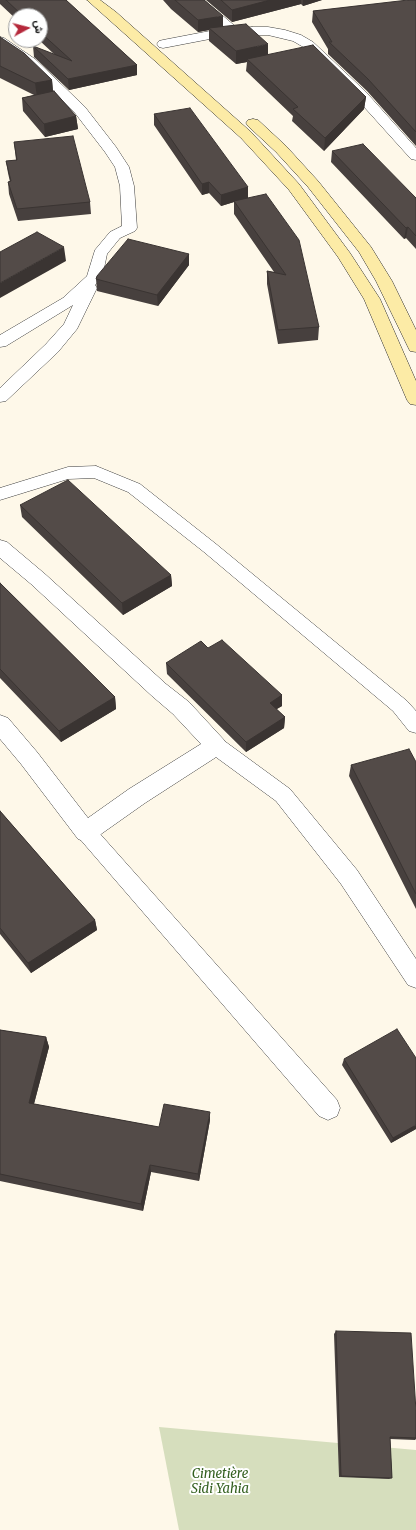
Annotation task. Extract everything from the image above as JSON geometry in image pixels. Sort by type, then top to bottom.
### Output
[{"type":"main road","points":[[93,0],[112,15],[246,135],[294,187],[341,250],[372,299],[416,400]]},
{"type":"main road","points":[[140,22],[205,80]]},
{"type":"main road","points":[[245,116],[281,149],[308,178],[366,250],[384,281],[416,347]]},
{"type":"street","points":[[163,44],[236,32],[268,31],[297,38],[309,46],[361,95],[416,156]]},
{"type":"street","points":[[0,41],[31,62],[80,110],[111,150],[122,167],[127,186],[130,228],[115,235],[100,253],[94,278],[71,326],[52,348],[0,397]]},
{"type":"street","points":[[0,342],[69,301],[94,278]]},
{"type":"street","points":[[0,547],[38,579],[159,690],[181,708],[216,746],[137,796],[86,832],[44,777],[0,724]]},
{"type":"lane","points":[[198,0],[236,32]]},
{"type":"lane","points":[[0,494],[38,481],[68,473],[96,472],[134,488],[210,548],[400,706],[416,725]]},
{"type":"lane","points":[[216,746],[283,795],[349,877],[416,978]]},
{"type":"lane","points":[[86,832],[328,1108]]},
{"type":"green space","name":"Cimetière Sidi Yahia","points":[[159,1427],[416,1450],[416,1530],[179,1530]]},
{"type":"building","points":[[6,0],[66,0],[137,65],[68,79],[35,48],[72,61],[48,39],[48,8],[14,8]]},
{"type":"building","points":[[175,0],[204,0],[223,16],[198,20]]},
{"type":"building","points":[[221,0],[270,0],[232,10]]},
{"type":"building","points":[[416,0],[416,132],[368,79],[329,42],[332,42],[313,11]]},
{"type":"building","points":[[246,24],[268,44],[236,51],[209,28]]},
{"type":"building","points":[[0,37],[8,42],[8,48],[16,48],[24,53],[52,80],[35,83],[0,66]]},
{"type":"building","points":[[313,45],[366,97],[325,138],[293,109],[298,107],[247,59]]},
{"type":"building","points":[[54,91],[76,116],[44,124],[22,98]]},
{"type":"building","points":[[190,108],[248,187],[221,195],[209,182],[202,184],[154,114]]},
{"type":"building","points":[[73,136],[90,202],[17,209],[8,182],[11,181],[6,161],[17,160],[14,142]]},
{"type":"building","points":[[363,144],[416,198],[416,236],[408,227],[406,228],[332,151]]},
{"type":"building","points":[[266,194],[299,240],[319,327],[278,330],[267,271],[286,275],[234,201]]},
{"type":"building","points":[[37,232],[64,247],[0,283],[0,252]]},
{"type":"building","points":[[128,239],[189,254],[157,295],[96,279]]},
{"type":"building","points":[[68,480],[171,575],[122,603],[20,505]]},
{"type":"building","points":[[0,583],[115,697],[59,731],[0,669]]},
{"type":"building","points":[[222,640],[282,695],[270,703],[285,717],[246,742],[166,663],[201,641],[208,648]]},
{"type":"building","points":[[409,749],[416,762],[416,894],[351,765]]},
{"type":"building","points":[[0,811],[95,920],[28,963],[0,928]]},
{"type":"building","points":[[397,1029],[416,1058],[416,1125],[393,1138],[344,1059]]},
{"type":"building","points":[[0,1030],[46,1037],[29,1103],[159,1127],[164,1104],[210,1112],[198,1174],[150,1165],[141,1204],[0,1174]]},
{"type":"building","points":[[336,1331],[411,1333],[416,1411],[416,1438],[390,1437],[392,1478],[341,1476]]}]
